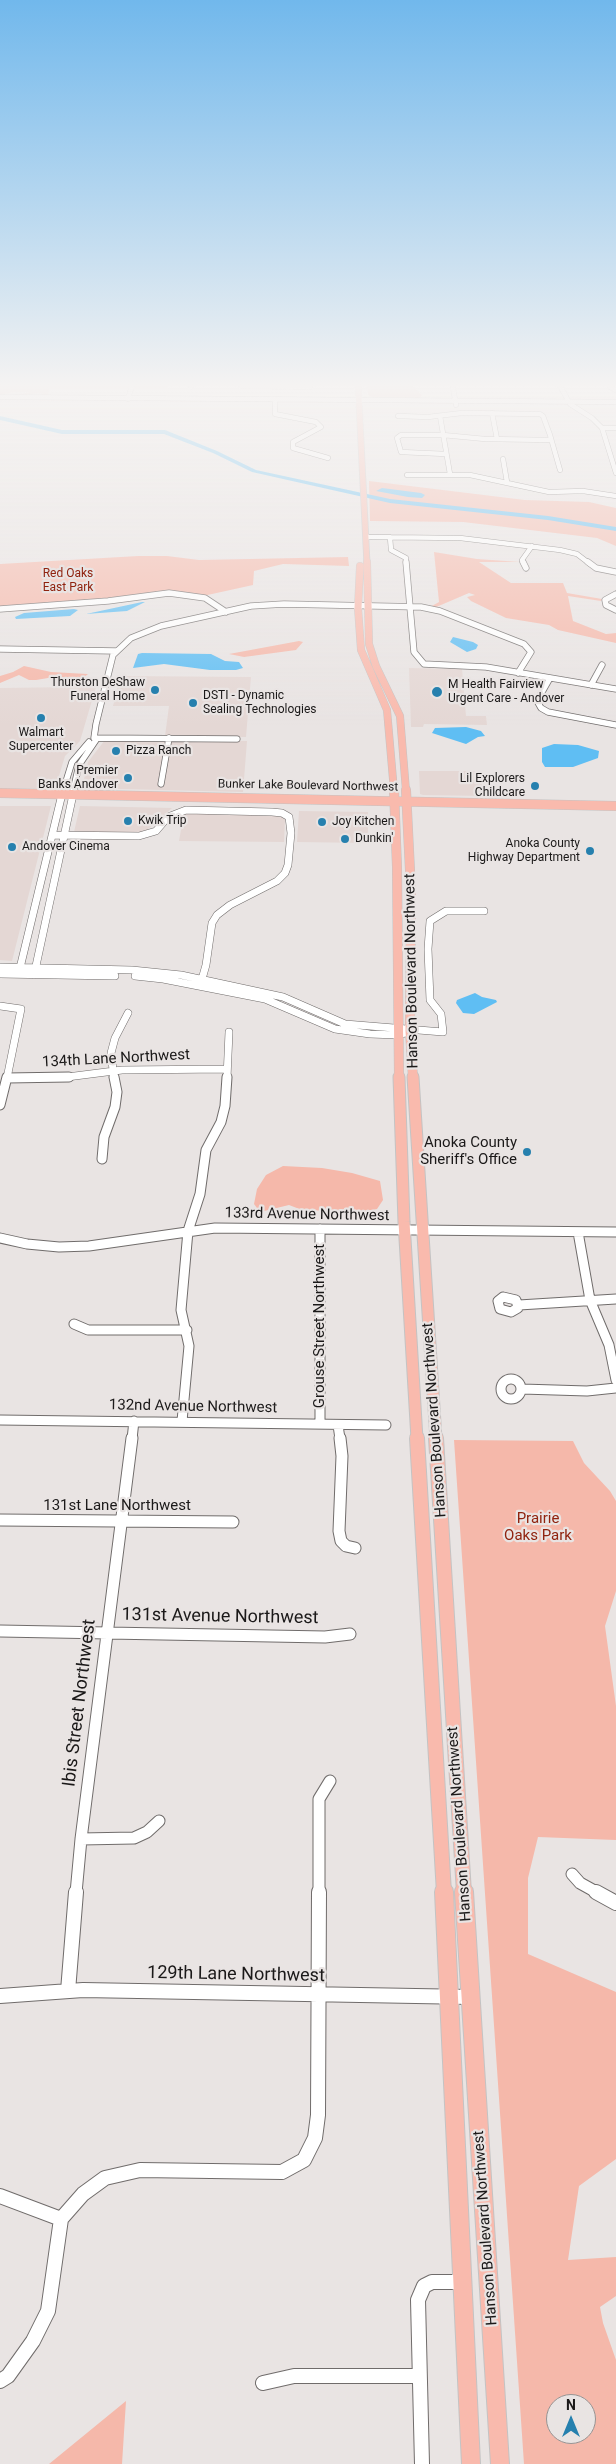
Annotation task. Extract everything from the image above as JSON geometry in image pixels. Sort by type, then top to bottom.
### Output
[{"type":"main road","name":"Hanson Boulevard Northwest","points":[[360,497],[360,551],[356,606],[361,650],[387,710],[397,854],[397,1032],[404,1230],[450,1997],[471,2464]]},
{"type":"main road","name":"Hanson Boulevard Northwest","points":[[360,500],[366,537],[367,606],[371,652],[400,716],[407,803],[411,897],[410,1032],[500,2464]]},
{"type":"main road","points":[[161,784],[163,790],[170,793],[218,797]]},
{"type":"main road","name":"Bunker Lake Boulevard Northwest","points":[[0,793],[72,797],[616,806]]},
{"type":"main road","name":"Bunker Lake Boulevard Northwest","points":[[0,798],[62,796]]},
{"type":"main road","name":"Bunker Lake Boulevard Northwest","points":[[72,797],[218,797],[393,803]]},
{"type":"main road","name":"Bunker Lake Boulevard Northwest","points":[[407,803],[616,812]]},
{"type":"street","points":[[366,537],[460,538],[570,551],[596,568],[616,572]]},
{"type":"street","points":[[390,537],[391,550],[406,558],[414,652],[426,665],[478,667],[518,672],[616,689]]},
{"type":"street","points":[[526,568],[522,560],[532,546]]},
{"type":"street","points":[[0,609],[108,601],[169,593],[205,598],[226,612]]},
{"type":"street","points":[[616,594],[607,598],[605,602],[606,605],[616,610]]},
{"type":"street","points":[[34,971],[79,765],[96,740],[94,738],[116,651],[125,642],[145,631],[226,612],[276,607],[411,607],[440,611],[528,647],[531,652],[518,672]]},
{"type":"street","points":[[0,649],[35,648],[116,651]]},
{"type":"street","points":[[591,685],[602,665]]},
{"type":"street","points":[[550,678],[537,702],[541,708],[548,712],[616,725]]},
{"type":"street","points":[[19,971],[72,762],[94,738],[237,739]]},
{"type":"street","points":[[161,784],[170,738]]},
{"type":"street","points":[[52,835],[148,835],[156,831],[168,817],[186,810],[282,813],[289,817],[291,833],[288,865],[285,873],[277,881],[230,905],[217,915],[212,923],[201,982]]},
{"type":"street","points":[[0,974],[34,971],[136,976],[201,982],[285,1006],[335,1029],[370,1034],[443,1032],[441,1014],[430,1000],[428,949],[430,921],[435,916],[446,911],[484,911]]},
{"type":"street","points":[[0,968],[19,971]]},
{"type":"street","points":[[0,1006],[21,1009],[0,1105]]},
{"type":"street","points":[[102,1159],[104,1137],[115,1107],[117,1092],[112,1071],[111,1053],[115,1038],[128,1013]]},
{"type":"street","points":[[182,1421],[189,1346],[187,1330],[181,1310],[188,1231],[200,1194],[206,1150],[221,1122],[226,1106],[229,1032]]},
{"type":"street","name":"134th Lane Northwest","points":[[7,1078],[67,1077],[112,1071],[226,1069]]},
{"type":"street","name":"133rd Avenue Northwest","points":[[0,1238],[26,1244],[89,1246],[215,1228],[616,1232]]},
{"type":"street","name":"Grouse Street Northwest","points":[[320,1229],[320,1424]]},
{"type":"street","points":[[578,1232],[590,1300],[609,1345],[616,1380]]},
{"type":"street","points":[[519,1305],[616,1299]]},
{"type":"street","points":[[74,1324],[88,1330],[187,1330]]},
{"type":"street","points":[[522,1389],[588,1391],[616,1388]]},
{"type":"street","name":"132nd Avenue Northwest","points":[[0,1420],[386,1425]]},
{"type":"street","name":"Ibis Street Northwest","points":[[68,1991],[81,1839],[134,1421]]},
{"type":"street","name":"Grouse Street Northwest","points":[[338,1425],[342,1456],[339,1532],[341,1541],[346,1546],[355,1548]]},
{"type":"street","name":"131st Lane Northwest","points":[[0,1520],[233,1522]]},
{"type":"street","name":"131st Avenue Northwest","points":[[0,1631],[325,1637],[350,1634]]},
{"type":"street","points":[[0,2381],[8,2376],[33,2341],[48,2310],[60,2219],[83,2194],[106,2178],[140,2170],[282,2172],[304,2160],[315,2138],[318,2115],[319,1799],[330,1781]]},
{"type":"street","points":[[81,1839],[134,1838],[147,1832],[158,1821]]},
{"type":"street","points":[[572,1874],[580,1883],[616,1903]]},
{"type":"street","name":"129th Lane Northwest","points":[[0,1996],[68,1991],[471,1997]]},
{"type":"street","points":[[0,2196],[7,2197],[60,2219]]},
{"type":"street","points":[[422,2464],[417,2313],[420,2292],[424,2286],[432,2282],[462,2282]]},
{"type":"street","points":[[263,2383],[294,2376],[418,2376]]},
{"type":"shaded area","name":"M Health Fairview Urgent Care - Andover","points":[[409,668],[462,669],[466,716],[486,716],[487,725],[424,724],[423,727],[411,727]]},
{"type":"shaded area","points":[[120,676],[251,677],[246,737],[165,736],[169,706],[113,706]]},
{"type":"shaded area","points":[[96,687],[80,741],[65,756],[56,786],[49,789],[0,788],[0,688]]},
{"type":"shaded area","points":[[105,740],[247,741],[243,792],[82,788],[88,762]]},
{"type":"shaded area","points":[[419,771],[482,771],[485,796],[420,794]]},
{"type":"shaded area","points":[[0,806],[51,806],[12,961],[0,960]]},
{"type":"shaded area","points":[[80,806],[172,808],[147,830],[139,833],[74,832]]},
{"type":"shaded area","points":[[299,811],[368,812],[368,843],[297,842]]},
{"type":"shaded area","points":[[184,813],[281,816],[285,819],[284,842],[179,841]]},
{"type":"green space","points":[[369,497],[500,497],[525,500],[589,502],[616,508],[616,546],[597,538],[463,522],[370,521]]},
{"type":"green space","points":[[434,552],[477,559],[520,562],[479,562],[511,583],[563,583],[567,593],[602,599],[601,601],[568,596],[573,621],[606,634],[616,633],[616,643],[558,630],[549,625],[506,618],[471,601],[467,597],[475,595],[469,593],[434,608],[430,607],[439,602]]},
{"type":"green space","name":"Red Oaks East Park","points":[[167,556],[199,560],[348,557],[349,566],[283,564],[254,571],[253,585],[203,596],[180,592],[159,592],[118,599],[0,608],[0,564]]},
{"type":"green space","points":[[299,641],[303,642],[296,650],[244,657],[229,654]]},
{"type":"green space","points":[[24,666],[51,672],[88,674],[83,678],[36,680],[29,680],[19,675],[0,683],[0,676]]},
{"type":"green space","points":[[283,1166],[322,1168],[352,1173],[380,1181],[383,1200],[377,1209],[364,1212],[302,1210],[289,1205],[260,1212],[254,1204],[257,1189],[266,1175]]},
{"type":"green space","name":"Prairie Oaks Park","points":[[454,1440],[573,1441],[584,1463],[610,1491],[616,1501],[616,1591],[605,1626],[616,1706],[616,1840],[538,1837],[528,1878],[528,1954],[616,1992],[616,2159],[579,2186],[568,2260],[616,2257],[616,2296],[600,2307],[603,2323],[616,2360],[616,2464],[524,2464]]},
{"type":"green space","points":[[126,2401],[122,2464],[49,2464]]},
{"type":"water","points":[[145,602],[127,611],[86,614]]},
{"type":"water","points":[[78,610],[70,616],[16,619],[15,617],[24,613]]},
{"type":"water","points":[[453,637],[478,645],[476,649],[467,652],[450,642]]},
{"type":"water","points":[[138,654],[211,654],[225,661],[239,662],[243,668],[236,670],[210,670],[164,664],[133,668]]},
{"type":"water","points":[[466,727],[481,731],[485,736],[478,737],[466,744],[432,733],[435,728]]},
{"type":"water","points":[[554,744],[578,745],[599,751],[598,758],[573,767],[545,767],[542,762],[542,748]]},
{"type":"water","points":[[475,993],[497,1002],[474,1014],[463,1013],[456,1003],[457,1000]]},
{"type":"waterway","points":[[372,497],[390,501],[548,518],[616,529]]},
{"type":"place","name":"Thurston DeShaw Funeral Home","points":[[155,690]]},
{"type":"place","name":"M Health Fairview Urgent Care - Andover","points":[[437,692]]},
{"type":"place","name":"DSTI - Dynamic Sealing Technologies","points":[[193,703]]},
{"type":"place","name":"Walmart Supercenter","points":[[41,718]]},
{"type":"place","name":"Pizza Ranch","points":[[116,751]]},
{"type":"place","name":"Premier Banks Andover","points":[[128,778]]},
{"type":"place","name":"Lil Explorers Childcare","points":[[535,786]]},
{"type":"place","name":"Kwik Trip","points":[[128,821]]},
{"type":"place","name":"Joy Kitchen","points":[[322,822]]},
{"type":"place","name":"Dunkin'","points":[[345,839]]},
{"type":"place","name":"Andover Cinema","points":[[12,847]]},
{"type":"place","name":"Anoka County Highway Department","points":[[590,851]]},
{"type":"place","name":"Anoka County Sheriff's Office","points":[[527,1152]]}]
